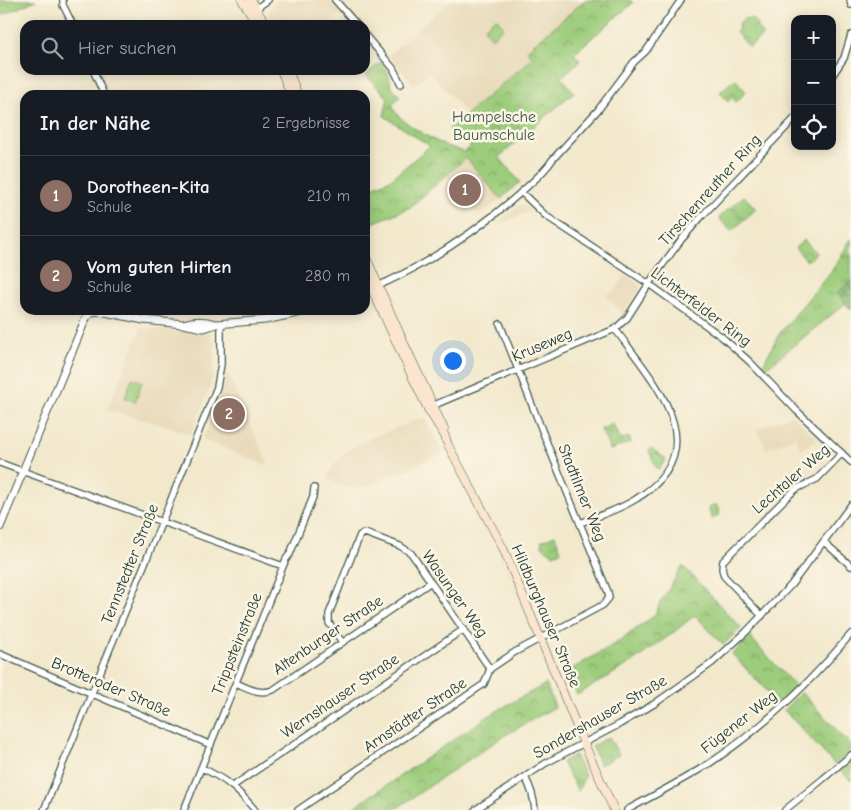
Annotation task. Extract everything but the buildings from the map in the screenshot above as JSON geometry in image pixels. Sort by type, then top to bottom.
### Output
[{"type":"main road","points":[[242,0],[261,20]]},
{"type":"main road","points":[[251,0],[256,20]]},
{"type":"main road","points":[[282,75],[289,90]]},
{"type":"main road","points":[[290,75],[296,90]]},
{"type":"main road","name":"Hildburghauser Straße","points":[[372,289],[402,338],[431,408],[444,427],[448,445],[502,548],[584,744],[614,810]]},
{"type":"street","points":[[63,0],[71,20]]},
{"type":"street","points":[[253,11],[268,0]]},
{"type":"street","points":[[335,0],[352,20]]},
{"type":"street","points":[[372,289],[430,259],[482,225],[548,167],[553,159],[598,110],[634,62],[646,51],[681,0]]},
{"type":"street","points":[[850,0],[851,5]]},
{"type":"street","points":[[836,70],[844,58],[851,35]]},
{"type":"street","points":[[370,41],[394,68],[401,84]]},
{"type":"street","points":[[95,75],[102,90]]},
{"type":"street","name":"Tirschenreuther Ring","points":[[649,284],[681,240],[701,217],[791,122]]},
{"type":"street","name":"Lichterfelder Ring","points":[[521,192],[546,216],[649,284],[722,337],[739,351],[796,410],[851,462]]},
{"type":"street","name":"Kruseweg","points":[[431,408],[616,329],[627,318],[649,284]]},
{"type":"street","points":[[0,527],[88,315]]},
{"type":"street","points":[[120,315],[204,328],[218,324],[265,320],[288,315]]},
{"type":"street","name":"Tennstedter Straße","points":[[44,810],[217,386],[221,364],[218,324]]},
{"type":"street","name":"Stadtilmer Weg","points":[[500,324],[609,598],[602,605],[541,639]]},
{"type":"street","points":[[580,523],[627,504],[652,488],[668,469],[675,451],[676,432],[672,416],[665,401],[616,329]]},
{"type":"street","name":"Lechtaler Weg","points":[[762,616],[724,576],[722,569],[723,561],[786,497],[816,479],[842,453]]},
{"type":"street","points":[[0,463],[284,566]]},
{"type":"street","name":"Trippsteinstraße","points":[[184,810],[290,554],[313,497],[314,488]]},
{"type":"street","name":"Sondershauser Straße","points":[[475,810],[548,762],[654,704],[712,663],[744,635],[791,584],[851,505]]},
{"type":"street","name":"Wasunger Weg","points":[[342,642],[329,623],[329,614],[361,534],[365,533],[400,546],[415,558],[490,669]]},
{"type":"street","points":[[824,542],[851,566]]},
{"type":"street","name":"Altenburger Straße","points":[[236,683],[260,692],[268,691],[432,582]]},
{"type":"street","name":"Wernshauser Straße","points":[[233,786],[464,630]]},
{"type":"street","name":"Fügener Weg","points":[[627,810],[699,770],[770,718],[851,634]]},
{"type":"street","name":"Arnstädter Straße","points":[[298,810],[484,684],[490,669],[515,652],[541,639]]},
{"type":"street","name":"Brotteroder Straße","points":[[0,654],[211,745]]},
{"type":"street","points":[[785,810],[851,755]]},
{"type":"street","points":[[202,768],[224,779],[233,786],[255,810]]},
{"type":"street","points":[[525,777],[534,796],[535,810]]},
{"type":"shaded area","points":[[277,0],[330,0],[341,13],[333,20],[271,20],[268,14],[269,7]]},
{"type":"shaded area","points":[[452,0],[585,0],[527,50],[533,58],[467,114],[430,72],[414,85],[388,55]]},
{"type":"shaded area","points":[[467,158],[501,199],[479,216],[445,176]]},
{"type":"shaded area","points":[[519,205],[525,206],[533,213],[530,211],[492,227]]},
{"type":"shaded area","points":[[625,275],[639,284],[640,290],[623,315],[606,295],[614,292]]},
{"type":"shaded area","points":[[141,328],[209,332],[215,344],[214,371],[210,387],[191,435],[168,426],[107,410]]},
{"type":"shaded area","points":[[227,372],[269,466],[202,439],[223,389]]},
{"type":"shaded area","points":[[792,415],[818,439],[801,449],[796,437],[766,449],[757,429]]},
{"type":"shaded area","points":[[420,418],[426,420],[443,453],[366,487],[348,488],[334,482],[327,476],[346,452],[360,443]]},
{"type":"green space","points":[[0,0],[36,0],[0,16]]},
{"type":"green space","name":"Hampelsche Baumschule","points":[[585,0],[630,0],[633,3],[574,53],[580,61],[561,77],[574,92],[499,157],[520,182],[501,199],[466,158],[409,208],[370,224],[370,188],[391,179],[430,146],[384,116],[388,98],[366,75],[370,75],[370,72],[381,62],[388,72],[391,86],[400,97],[394,102],[393,106],[400,117],[436,141],[464,152],[472,144],[449,129],[533,58],[527,50]]},
{"type":"green space","points":[[496,18],[504,27],[492,38],[484,28]]},
{"type":"green space","points":[[747,18],[749,20],[751,18],[763,35],[749,47],[736,32],[739,29],[738,25]]},
{"type":"green space","points":[[735,79],[746,92],[736,102],[732,97],[728,102],[720,92]]},
{"type":"green space","points":[[744,196],[756,209],[744,220],[732,206]]},
{"type":"green space","points":[[731,207],[743,221],[731,231],[719,218]]},
{"type":"green space","points":[[851,239],[851,281],[837,293],[846,303],[766,368],[763,365],[780,333],[833,269]]},
{"type":"green space","points":[[804,240],[816,253],[807,261],[795,248]]},
{"type":"green space","points":[[851,281],[851,310],[837,293]]},
{"type":"green space","points":[[132,378],[142,382],[135,402],[125,398]]},
{"type":"green space","points":[[613,424],[620,440],[629,437],[631,442],[610,450],[601,429]]},
{"type":"green space","points":[[651,448],[666,459],[659,469],[656,467],[649,451]]},
{"type":"green space","points":[[716,504],[720,514],[712,519],[708,508]]},
{"type":"green space","points":[[555,535],[561,551],[553,554],[543,547],[541,541]]},
{"type":"green space","points":[[683,566],[741,628],[723,645],[695,615],[634,661],[577,695],[567,672],[621,640],[654,616]]},
{"type":"green space","points":[[750,637],[796,687],[779,704],[732,654]]},
{"type":"green space","points":[[546,684],[555,707],[507,734],[394,810],[350,810],[487,717]]},
{"type":"green space","points":[[801,692],[851,745],[851,750],[835,765],[784,710]]},
{"type":"green space","points":[[609,737],[619,755],[600,765],[592,746]]},
{"type":"green space","points":[[575,755],[585,776],[578,791],[562,762]]},
{"type":"green space","points":[[851,759],[851,781],[840,770]]},
{"type":"place","name":"Dorotheen-Kita","points":[[465,190]]},
{"type":"place","name":"Vom guten Hirten","points":[[229,414]]}]
